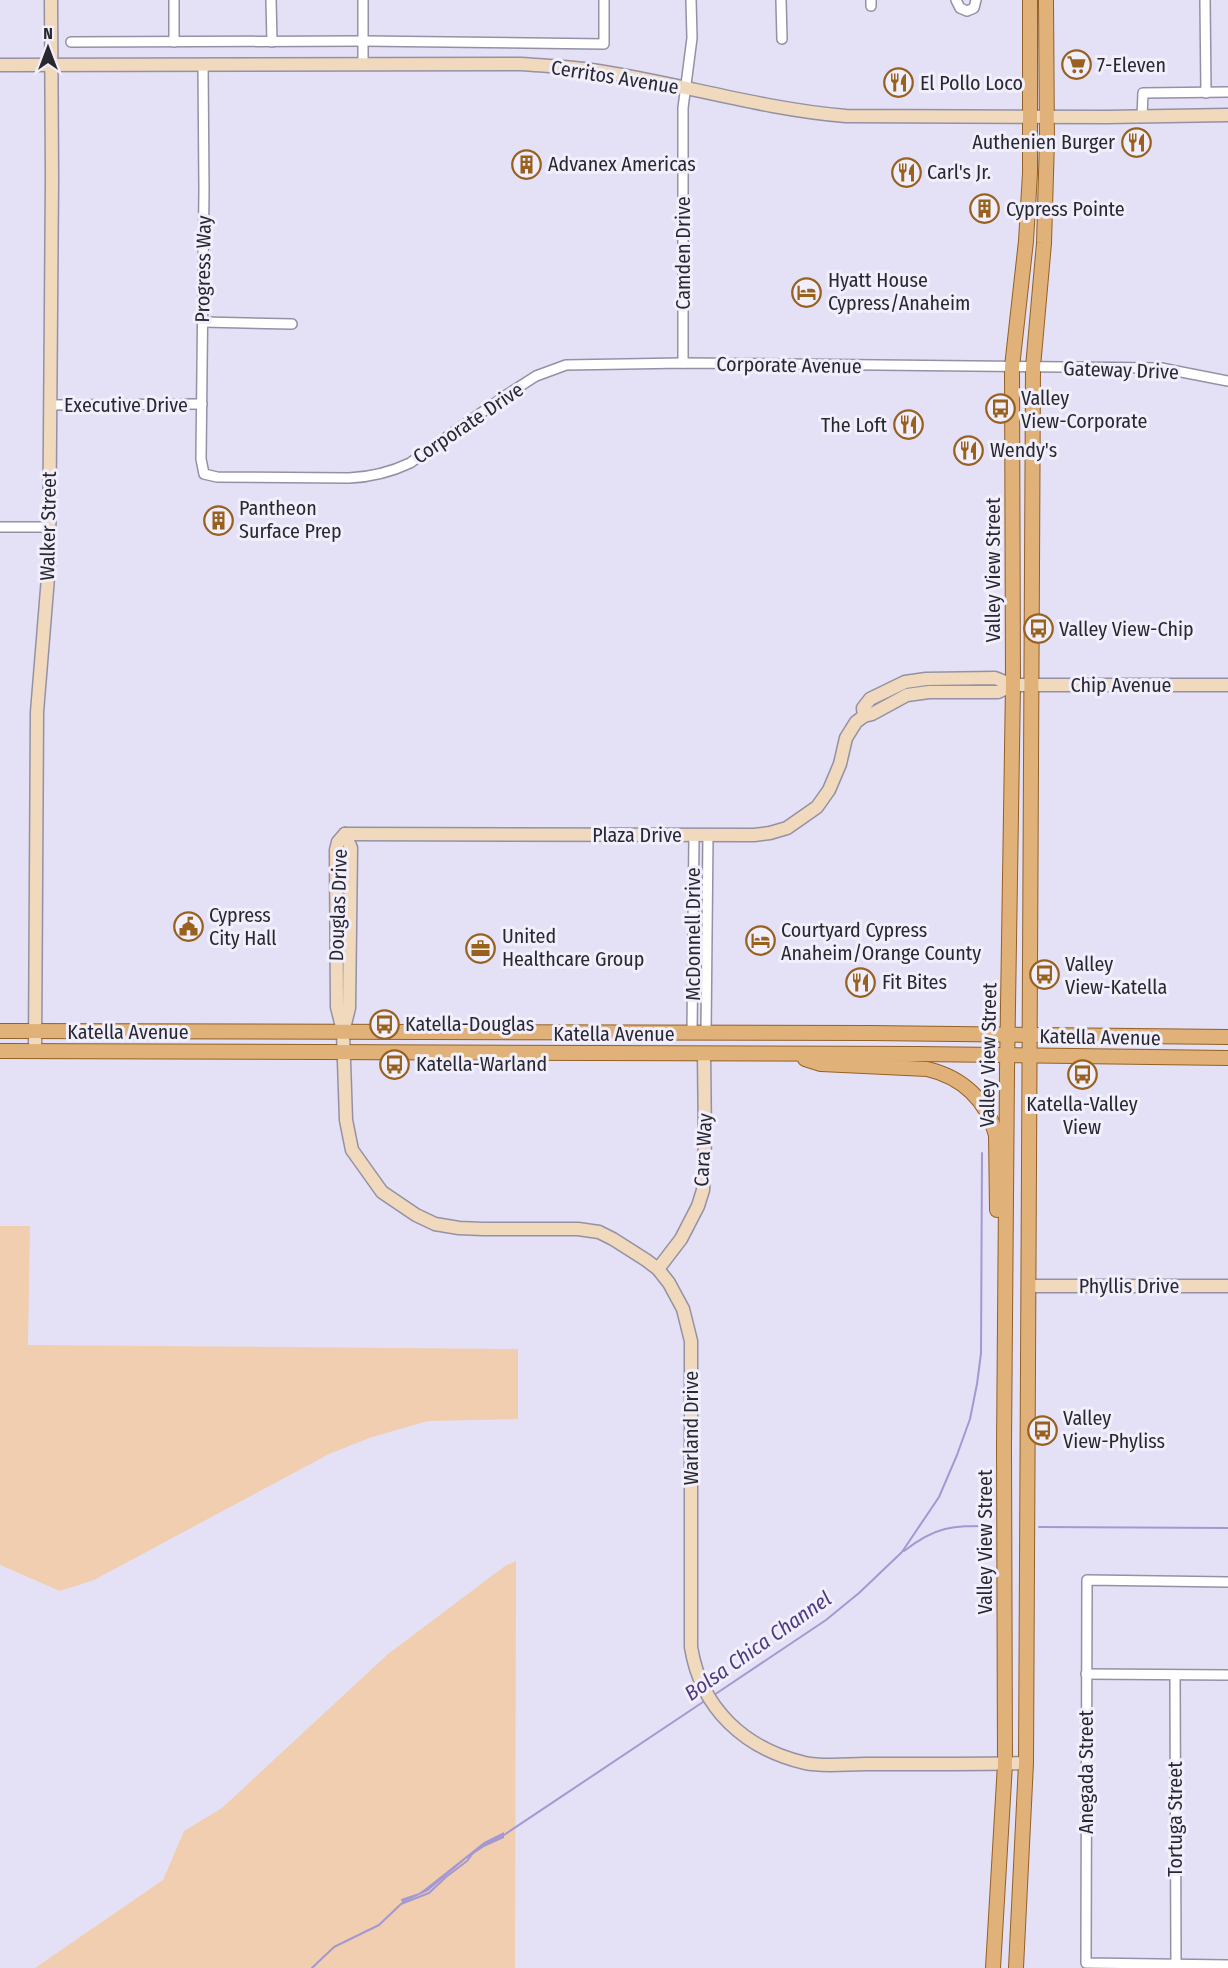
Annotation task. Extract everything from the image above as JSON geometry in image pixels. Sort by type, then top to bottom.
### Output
[{"type":"main road","name":"Valley View Street","points":[[993,1968],[1005,1764],[1005,1276],[1013,685],[1012,367],[1026,241],[1030,173],[1030,0]]},
{"type":"main road","name":"Valley View Street","points":[[1016,1968],[1026,1763],[1033,367],[1044,243],[1047,140],[1046,0]]},
{"type":"main road","name":"Katella Avenue","points":[[0,1030],[1228,1037]]},
{"type":"main road","points":[[683,1054],[692,1046],[703,1042],[699,1033]]},
{"type":"main road","points":[[704,1054],[708,1047],[734,1033]]},
{"type":"main road","name":"Katella Avenue","points":[[0,1051],[1228,1058]]},
{"type":"main road","points":[[789,1054],[821,1064],[927,1069],[950,1076],[972,1092],[988,1113],[996,1135],[999,1260],[1005,1276]]},
{"type":"street","name":"Walker Street","points":[[35,1051],[37,712],[49,565],[51,0]]},
{"type":"street","points":[[174,0],[174,42]]},
{"type":"street","points":[[272,0],[272,42]]},
{"type":"street","points":[[363,0],[363,63]]},
{"type":"street","points":[[71,42],[364,41],[604,44],[604,0]]},
{"type":"street","name":"Camden Drive","points":[[682,363],[685,89],[692,38],[691,0]]},
{"type":"street","points":[[781,0],[782,39]]},
{"type":"street","points":[[956,0],[960,9],[967,11],[974,8],[976,0]]},
{"type":"street","points":[[1205,0],[1206,93]]},
{"type":"street","name":"Progress Way","points":[[202,64],[204,187],[201,459],[204,474]]},
{"type":"street","name":"Cerritos Avenue","points":[[0,65],[521,64],[565,67],[627,76],[758,105],[806,112],[910,117],[1228,115]]},
{"type":"street","points":[[1142,117],[1143,93],[1228,92]]},
{"type":"street","points":[[203,322],[292,324]]},
{"type":"street","name":"Corporate Avenue","points":[[566,365],[682,363],[1012,367]]},
{"type":"street","name":"Corporate Drive","points":[[204,474],[217,477],[368,477],[391,472],[410,463],[536,376],[566,365]]},
{"type":"street","name":"Gateway Drive","points":[[1012,367],[1161,368],[1228,381]]},
{"type":"street","name":"Executive Drive","points":[[51,405],[202,404]]},
{"type":"street","points":[[0,526],[49,527]]},
{"type":"street","name":"Plaza Drive","points":[[345,834],[754,836],[770,833],[787,828],[817,807],[829,790],[840,764],[846,738],[856,722],[864,716],[863,708],[870,699],[905,682],[926,679],[995,678],[1013,685]]},
{"type":"street","name":"Chip Avenue","points":[[1013,685],[1228,685]]},
{"type":"street","name":"Douglas Drive","points":[[343,1052],[343,1032],[349,1008],[351,848],[345,834]]},
{"type":"street","name":"McDonnell Drive","points":[[694,835],[699,1033]]},
{"type":"street","name":"McDonnell Drive","points":[[699,1033],[708,835]]},
{"type":"street","name":"Warland Drive","points":[[343,1052],[346,1120],[352,1150],[382,1192],[416,1215],[435,1224],[459,1228],[578,1229],[599,1232],[658,1269],[669,1283],[683,1309],[691,1341],[691,1647],[694,1667],[706,1693],[724,1719],[763,1748],[807,1764],[1026,1763]]},
{"type":"street","name":"Cara Way","points":[[658,1269],[681,1239],[703,1190],[704,1054]]},
{"type":"street","name":"Phyllis Drive","points":[[1029,1286],[1228,1286]]},
{"type":"street","name":"Anegada Street","points":[[1176,1964],[1086,1963],[1087,1580],[1228,1582]]},
{"type":"street","points":[[1086,1674],[1228,1675]]},
{"type":"street","name":"Tortuga Street","points":[[1175,1675],[1176,1964]]},
{"type":"street","points":[[1176,1964],[1222,1966]]},
{"type":"shaded area","points":[[0,1226],[30,1226],[28,1345],[518,1349],[518,1419],[428,1421],[372,1437],[329,1454],[94,1580],[60,1591],[0,1565]]},
{"type":"shaded area","points":[[516,1561],[515,1968],[35,1968],[163,1880],[184,1831],[222,1808],[388,1654],[505,1566]]},
{"type":"shaded area","points":[[504,1832],[504,1838],[466,1859],[428,1891],[402,1903],[401,1899],[419,1893],[484,1842]]},
{"type":"waterway","name":"Bolsa Chica Channel","points":[[714,1695],[826,1620],[859,1593],[902,1552],[939,1497],[970,1419],[981,1353],[982,1153]]},
{"type":"waterway","points":[[904,1551],[927,1536],[946,1529],[994,1526]]},
{"type":"waterway","points":[[1039,1527],[1228,1528]]},
{"type":"waterway","name":"Bolsa Chica Channel","points":[[504,1835],[706,1700]]},
{"type":"waterway","name":"Bolsa Chica Channel","points":[[312,1968],[334,1947],[379,1925],[401,1904],[429,1893],[467,1861],[473,1853]]},
{"type":"place","name":"7-Eleven","points":[[1076,65]]},
{"type":"place","name":"El Pollo Loco","points":[[899,83]]},
{"type":"place","name":"Authenien Burger","points":[[1136,142]]},
{"type":"place","name":"Advanex Americas","points":[[527,164]]},
{"type":"place","name":"Carl's Jr.","points":[[906,172]]},
{"type":"place","name":"Cypress Pointe","points":[[985,209]]},
{"type":"place","name":"Hyatt House Cypress/Anaheim","points":[[807,292]]},
{"type":"place","name":"Valley View-Corporate","points":[[1000,409]]},
{"type":"place","name":"The Loft","points":[[908,425]]},
{"type":"place","name":"Wendy's","points":[[969,450]]},
{"type":"place","name":"Pantheon Surface Prep","points":[[218,520]]},
{"type":"place","name":"Valley View-Chip","points":[[1038,629]]},
{"type":"place","name":"Cypress City Hall","points":[[188,926]]},
{"type":"place","name":"Courtyard Cypress Anaheim/Orange County","points":[[760,941]]},
{"type":"place","name":"United Healthcare Group","points":[[481,948]]},
{"type":"place","name":"Valley View-Katella","points":[[1044,975]]},
{"type":"place","name":"Fit Bites","points":[[861,982]]},
{"type":"place","name":"Katella-Douglas","points":[[384,1024]]},
{"type":"place","name":"Katella-Warland","points":[[395,1064]]},
{"type":"place","name":"Katella-Valley View","points":[[1082,1074]]},
{"type":"place","name":"Valley View-Phyliss","points":[[1042,1430]]}]
